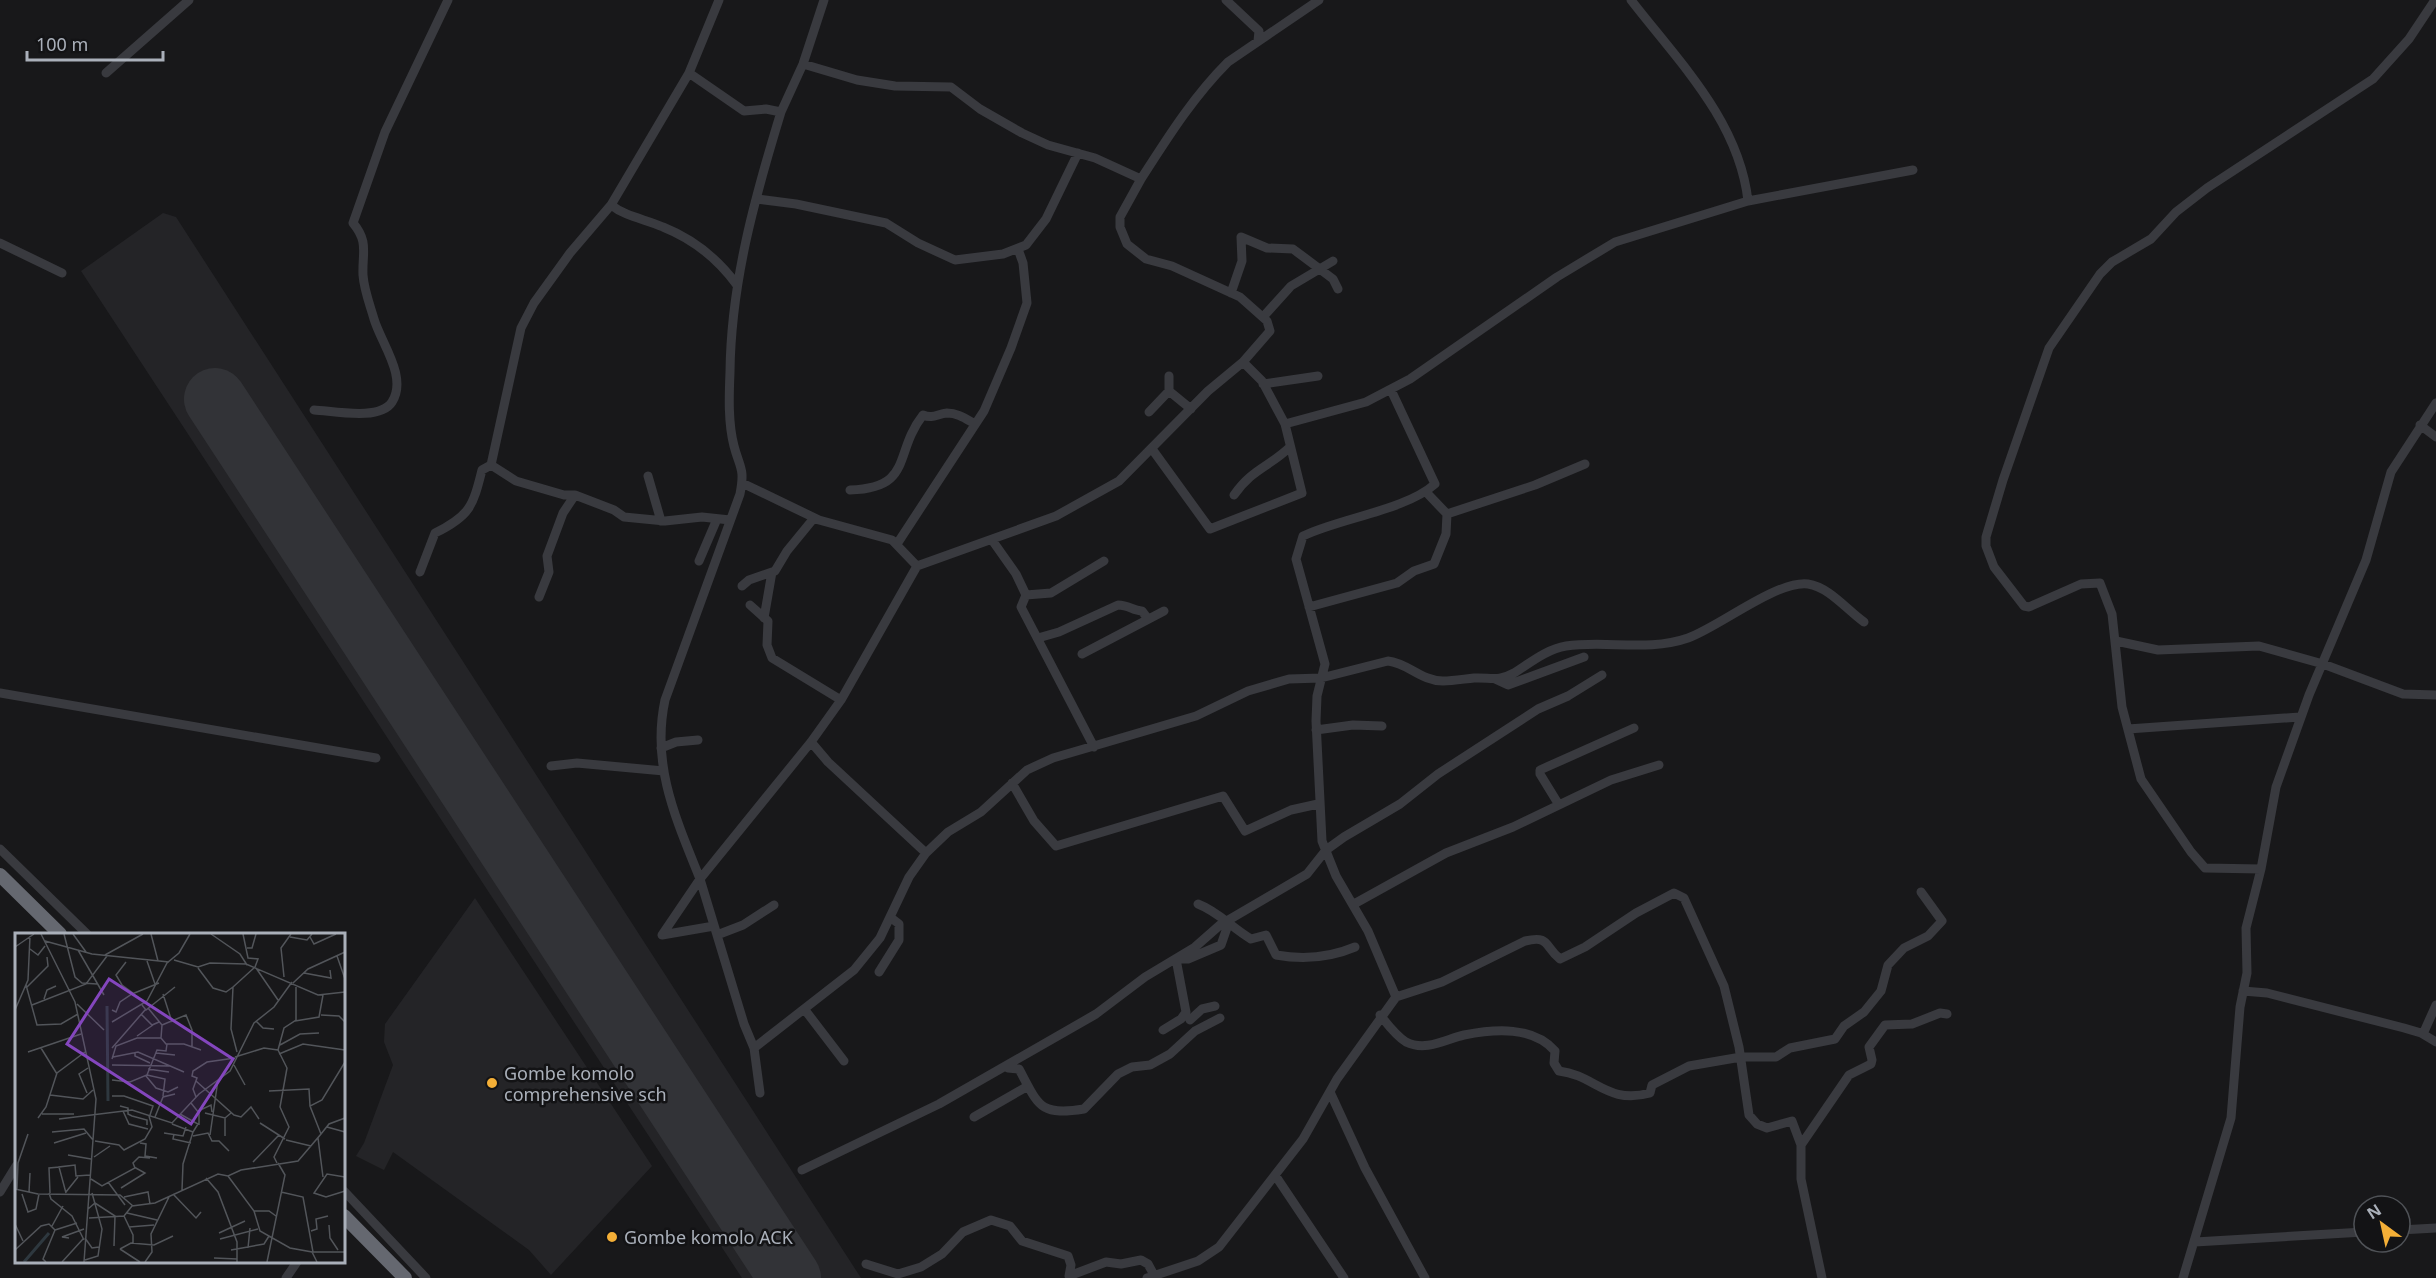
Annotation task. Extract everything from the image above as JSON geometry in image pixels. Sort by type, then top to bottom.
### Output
[{"type":"highway","points":[[0,875],[59,933]]},
{"type":"highway","points":[[345,1217],[405,1278]]},
{"type":"street","points":[[106,73],[189,0]]},
{"type":"street","points":[[314,410],[373,414],[385,409],[395,395],[397,379],[376,327],[363,276],[363,235],[353,224],[385,132],[448,0]]},
{"type":"street","points":[[420,572],[435,533],[458,522],[473,505],[482,470],[491,465],[524,322],[570,253],[611,205],[689,73],[720,0]]},
{"type":"street","points":[[759,1093],[754,1048],[744,1024],[700,879],[667,794],[660,724],[665,700],[742,483],[743,471],[734,445],[730,409],[730,345],[737,285],[757,199],[781,112],[802,64],[824,0]]},
{"type":"street","points":[[1226,0],[1259,31],[1258,41]]},
{"type":"street","points":[[774,905],[743,925],[715,931],[662,935],[700,879],[811,742],[841,700],[917,566],[1056,516],[1119,481],[1191,409],[1243,362],[1270,331],[1271,326],[1263,317],[1231,293],[1172,266],[1146,259],[1127,244],[1120,227],[1120,217],[1175,125],[1203,88],[1228,62],[1319,0]]},
{"type":"street","points":[[1631,0],[1726,126],[1746,178],[1748,201]]},
{"type":"street","points":[[2261,869],[2205,868],[2199,863],[2141,779],[2122,707],[2116,641],[2109,602],[2100,583],[2081,584],[2029,607],[2024,606],[1994,567],[1986,546],[1989,525],[2049,348],[2082,297],[2112,262],[2151,239],[2176,212],[2207,188],[2365,85],[2397,54],[2435,0]]},
{"type":"street","points":[[802,64],[857,80],[895,86],[951,87],[980,109],[1022,134],[1078,153],[1141,179]]},
{"type":"street","points":[[689,73],[738,108],[781,112]]},
{"type":"street","points":[[757,199],[796,204],[886,223],[918,243],[955,260],[1018,249],[1026,244],[1046,219],[1078,153]]},
{"type":"street","points":[[1285,424],[1366,402],[1390,390],[1410,379],[1447,351],[1596,252],[1634,236],[1748,201],[1913,170]]},
{"type":"street","points":[[611,205],[620,212],[663,227],[693,242],[721,264],[737,285]]},
{"type":"street","points":[[1231,293],[1242,261],[1241,237],[1267,248],[1278,246],[1293,249],[1333,279],[1338,289]]},
{"type":"street","points":[[0,243],[62,273]]},
{"type":"street","points":[[897,544],[975,424],[997,381],[1027,303],[1023,263],[1018,249]]},
{"type":"street","points":[[1263,317],[1291,286],[1333,261]]},
{"type":"street","points":[[1152,449],[1210,529],[1302,494],[1285,424],[1256,372],[1243,362]]},
{"type":"street","points":[[1149,412],[1169,391],[1169,376]]},
{"type":"street","points":[[1263,384],[1318,376]]},
{"type":"street","points":[[1390,390],[1430,469],[1435,484],[1426,492],[1303,536],[1296,559],[1325,664],[1317,696],[1316,730],[1318,804],[1326,850],[1336,876],[1354,904],[1378,951],[1396,997]]},
{"type":"street","points":[[1169,391],[1191,409]]},
{"type":"street","points":[[2183,1278],[2231,1118],[2243,990],[2247,973],[2246,928],[2261,869],[2276,787],[2300,717],[2366,560],[2391,472],[2436,403]]},
{"type":"street","points":[[850,490],[873,489],[897,474],[912,429],[923,415],[929,418],[946,413],[957,414],[975,424]]},
{"type":"street","points":[[2420,425],[2436,437]]},
{"type":"street","points":[[1234,495],[1246,477],[1280,456],[1290,447]]},
{"type":"street","points":[[1447,514],[1535,485],[1585,464]]},
{"type":"street","points":[[491,465],[516,481],[564,495],[574,495],[614,510],[624,517],[661,521],[702,517],[730,520]]},
{"type":"street","points":[[648,476],[661,521]]},
{"type":"street","points":[[742,483],[814,518],[866,534],[882,536],[897,544],[917,566]]},
{"type":"street","points":[[1310,607],[1397,583],[1414,572],[1434,564],[1446,534],[1447,514],[1426,492]]},
{"type":"street","points":[[539,597],[549,572],[547,556],[563,513],[574,495]]},
{"type":"street","points":[[765,618],[772,572],[814,518]]},
{"type":"street","points":[[699,561],[717,519]]},
{"type":"street","points":[[992,540],[1016,574],[1026,595],[1021,607],[1094,747]]},
{"type":"street","points":[[1026,595],[1051,593],[1104,561]]},
{"type":"street","points":[[742,586],[749,580],[772,572]]},
{"type":"street","points":[[754,1048],[854,970],[880,938],[909,877],[926,854],[948,832],[981,812],[1035,765],[1196,716],[1248,691],[1289,680],[1321,678],[1388,662],[1395,662],[1433,681],[1495,679],[1514,673],[1556,649],[1566,646],[1595,643],[1634,646],[1688,638],[1778,590],[1800,584],[1809,584],[1822,589],[1864,622]]},
{"type":"street","points":[[750,605],[768,621],[767,645],[772,658],[841,700]]},
{"type":"street","points":[[1038,638],[1059,632],[1118,605],[1128,605],[1137,611],[1142,611],[1148,619]]},
{"type":"street","points":[[1082,654],[1164,611]]},
{"type":"street","points":[[2116,641],[2158,650],[2259,646],[2323,664],[2403,694],[2436,695]]},
{"type":"street","points":[[1495,679],[1508,685],[1584,657]]},
{"type":"street","points":[[802,1170],[888,1131],[1001,1070],[1096,1014],[1145,977],[1176,959],[1228,921],[1308,874],[1326,850],[1400,804],[1512,725],[1602,675]]},
{"type":"street","points":[[0,693],[376,758]]},
{"type":"street","points":[[2128,729],[2300,717]]},
{"type":"street","points":[[1316,730],[1353,725],[1382,726]]},
{"type":"street","points":[[1559,805],[1540,774],[1540,770],[1634,728]]},
{"type":"street","points":[[661,748],[676,742],[698,740]]},
{"type":"street","points":[[811,742],[828,762],[926,854]]},
{"type":"street","points":[[551,766],[577,763],[664,771]]},
{"type":"street","points":[[1354,904],[1446,853],[1514,827],[1611,780],[1659,765]]},
{"type":"street","points":[[1012,783],[1034,821],[1056,846],[1223,796],[1245,831],[1291,810],[1318,804]]},
{"type":"street","points":[[0,849],[86,933]]},
{"type":"street","points":[[1380,1016],[1407,1042],[1422,1046],[1440,1044],[1463,1035],[1500,1031],[1544,1038],[1555,1051],[1554,1063],[1559,1071],[1573,1073],[1599,1089],[1633,1098],[1650,1093],[1652,1085],[1689,1066],[1741,1057],[1776,1057],[1790,1048],[1835,1039],[1844,1026],[1864,1012],[1881,991],[1888,965],[1904,948],[1928,936],[1942,921],[1921,892]]},
{"type":"street","points":[[866,1264],[898,1274],[921,1267],[942,1254],[963,1232],[991,1220],[1010,1226],[1022,1241],[1068,1256],[1071,1264],[1069,1276],[1106,1262],[1121,1264],[1141,1260],[1148,1264],[1150,1277],[1198,1261],[1219,1247],[1303,1139],[1330,1092],[1380,1016],[1396,997],[1442,982],[1525,941],[1539,938],[1545,941],[1560,959],[1585,947],[1636,913],[1674,893],[1684,898],[1724,986],[1741,1057],[1749,1115],[1757,1124],[1767,1128],[1792,1121],[1801,1145],[1801,1179],[1822,1278]]},
{"type":"street","points":[[1198,904],[1215,911],[1238,932],[1251,939],[1266,935],[1276,955],[1312,958],[1337,955],[1355,947]]},
{"type":"street","points":[[879,972],[899,940],[899,924],[890,916]]},
{"type":"street","points":[[1176,959],[1188,958],[1221,945],[1228,921]]},
{"type":"street","points":[[1176,959],[1188,1016],[1195,1031]]},
{"type":"street","points":[[2243,990],[2267,993],[2423,1034],[2436,1042]]},
{"type":"street","points":[[2423,1034],[2436,1005]]},
{"type":"street","points":[[1163,1030],[1202,1009],[1215,1006]]},
{"type":"street","points":[[805,1010],[844,1061]]},
{"type":"street","points":[[1801,1145],[1849,1075],[1871,1064],[1869,1047],[1885,1025],[1912,1024],[1940,1013],[1947,1014]]},
{"type":"street","points":[[1001,1070],[1016,1067],[1040,1105],[1047,1110],[1056,1112],[1084,1109],[1118,1074],[1132,1067],[1150,1065],[1170,1054],[1195,1031],[1220,1018]]},
{"type":"street","points":[[974,1117],[1028,1086]]},
{"type":"street","points":[[1330,1092],[1365,1168],[1425,1278]]},
{"type":"street","points":[[0,1192],[15,1168]]},
{"type":"street","points":[[1275,1175],[1344,1278]]},
{"type":"street","points":[[345,1192],[426,1278]]},
{"type":"street","points":[[2412,1229],[2436,1228]]},
{"type":"street","points":[[2195,1242],[2352,1233]]},
{"type":"street","points":[[286,1278],[296,1263]]},
{"type":"shaded area","points":[[163,213],[176,217],[861,1278],[742,1278],[81,271]]},
{"type":"shaded area","name":"Gombe komolo comprehensive sch","points":[[475,898],[652,1166],[551,1275],[529,1250],[393,1152],[384,1170],[356,1156],[364,1143],[393,1065],[384,1042],[385,1024]]},
{"type":"runway","points":[[215,399],[790,1278]]},
{"type":"place","name":"Gombe komolo comprehensive sch","points":[[492,1083]]},
{"type":"place","name":"Gombe komolo ACK","points":[[612,1237]]}]
